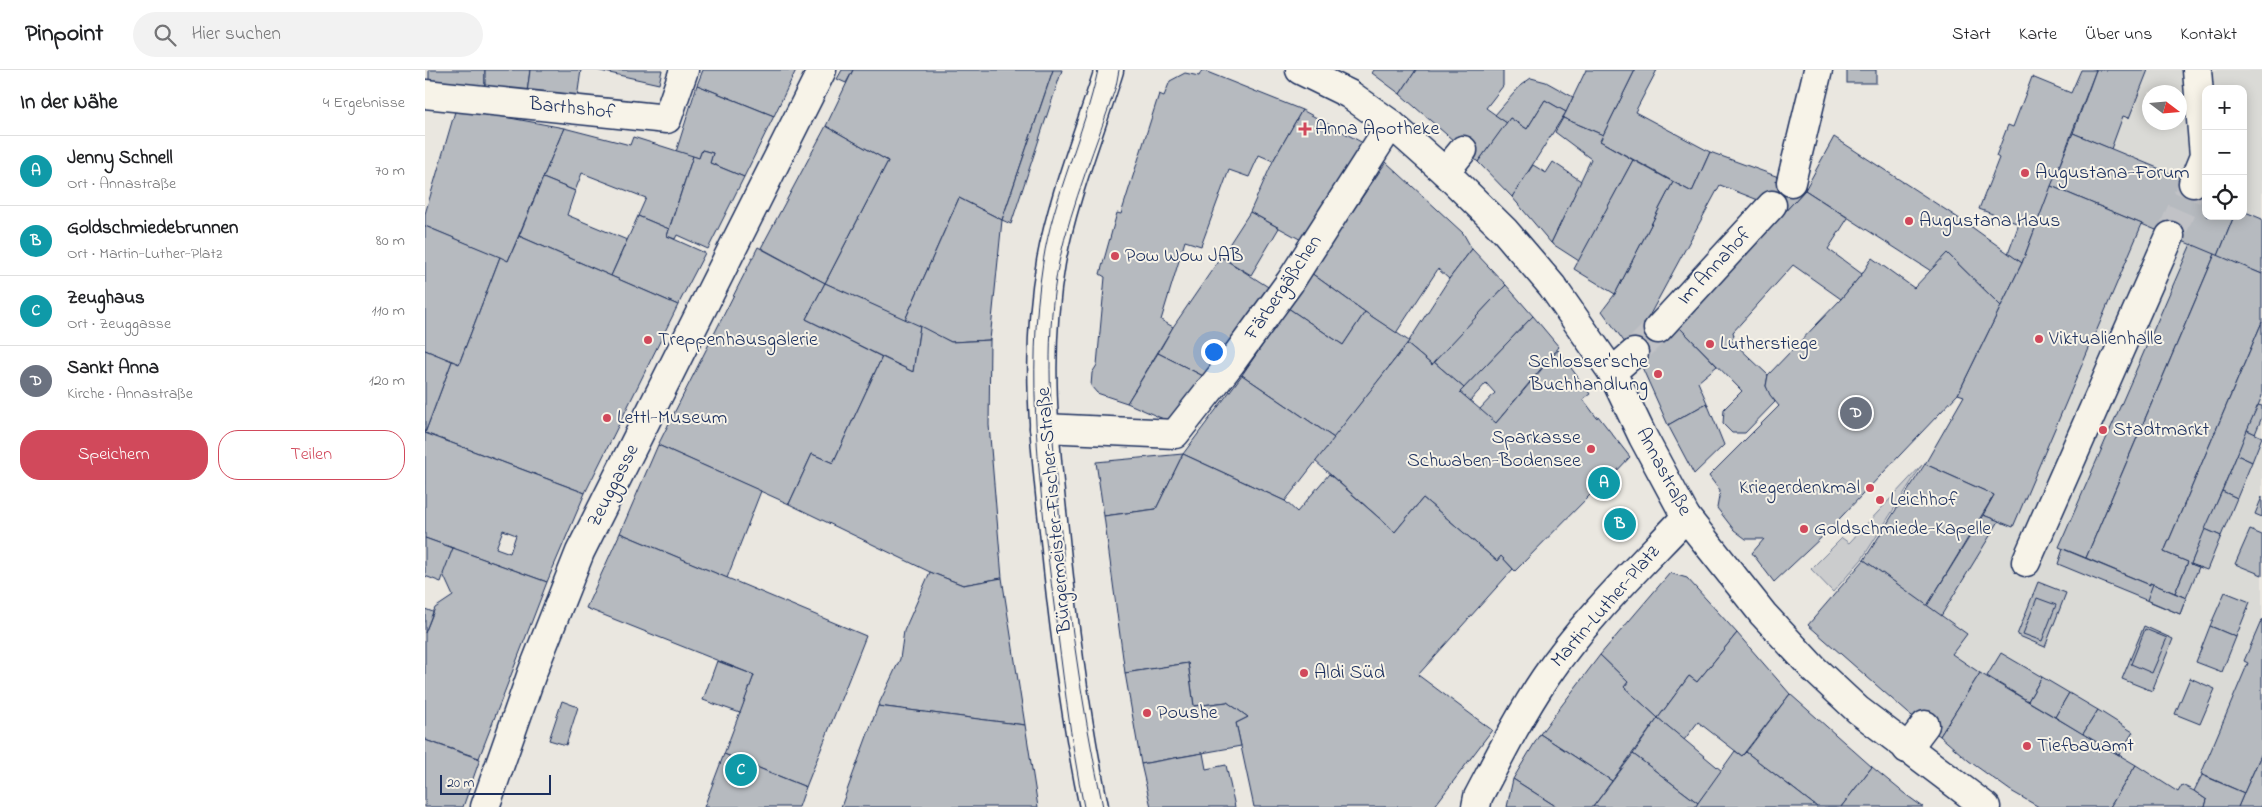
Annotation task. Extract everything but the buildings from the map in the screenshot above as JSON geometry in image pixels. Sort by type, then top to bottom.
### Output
[{"type":"street","name":"Barthshof","points":[[425,94],[667,118],[684,70]]},
{"type":"street","name":"Zeuggasse","points":[[485,807],[532,673],[580,552],[823,70]]},
{"type":"street","name":"Bürgermeister-Fischer-Straße","points":[[1094,807],[1068,652],[1057,561],[1044,428],[1044,333],[1051,262],[1063,215],[1107,70]]},
{"type":"street","name":"Annastraße","points":[[1301,70],[1349,94],[1391,124],[1445,172],[1505,232],[1551,286],[1612,372],[1643,437],[1686,517],[1763,614],[1814,669],[1858,710],[1907,749],[1987,807]]},
{"type":"street","points":[[1791,182],[1818,70]]},
{"type":"street","points":[[2193,183],[2204,156],[2197,70]]},
{"type":"street","name":"Färbergäßchen","points":[[1044,428],[1175,434],[1231,363],[1290,282],[1391,124]]},
{"type":"street","points":[[1445,172],[1463,150]]},
{"type":"street","name":"Im Annahof","points":[[1658,328],[1772,205]]},
{"type":"street","points":[[2026,562],[2171,236]]},
{"type":"street","points":[[1612,372],[1634,353]]},
{"type":"street","name":"Martin-Luther-Platz","points":[[1476,807],[1478,797],[1503,750],[1545,678],[1588,622],[1686,517]]},
{"type":"street","points":[[1907,749],[1925,725]]},
{"type":"shaded area","name":"Stadtmarkt","points":[[2096,70],[2262,70],[2262,753],[2244,793],[2178,792],[1980,673],[1952,654],[1966,633],[1864,560],[1925,464],[1963,397],[1958,394],[2022,263]]},
{"type":"shaded area","points":[[1922,465],[1862,559],[1833,592],[1811,569],[1842,538],[1849,543]]},
{"type":"tunnel","points":[[2170,236],[2193,183]]},
{"type":"tunnel","points":[[1634,353],[1658,329]]},
{"type":"tram line","points":[[1084,807],[1067,706],[1044,520],[1037,434],[1035,348],[1043,262],[1048,238],[1098,70]]},
{"type":"tram line","points":[[1103,807],[1080,684],[1064,560],[1052,424],[1050,342],[1055,288],[1064,240],[1116,86],[1119,70]]},
{"type":"place","name":"Anna Apotheke","points":[[1305,129]]},
{"type":"place","name":"Augustana-Forum","points":[[2025,173]]},
{"type":"place","name":"Augustana Haus","points":[[1909,221]]},
{"type":"place","name":"Pow Wow JAB","points":[[1115,256]]},
{"type":"place","name":"Viktualienhalle","points":[[2039,339]]},
{"type":"place","name":"Treppenhausgalerie","points":[[648,340]]},
{"type":"place","name":"Lutherstiege","points":[[1710,344]]},
{"type":"place","name":"Schlosser'sche Buchhandlung","points":[[1658,374]]},
{"type":"place","name":"Sankt Anna","points":[[1856,413]]},
{"type":"place","name":"Lettl-Museum","points":[[607,418]]},
{"type":"place","name":"Stadtmarkt","points":[[2103,430]]},
{"type":"place","name":"Sparkasse Schwaben-Bodensee","points":[[1591,449]]},
{"type":"place","name":"Jenny Schnell","points":[[1604,483]]},
{"type":"place","name":"Kriegerdenkmal","points":[[1870,488]]},
{"type":"place","name":"Leichhof","points":[[1880,500]]},
{"type":"place","name":"Goldschmiedebrunnen","points":[[1620,524]]},
{"type":"place","name":"Goldschmiede-Kapelle","points":[[1804,529]]},
{"type":"place","name":"Aldi Süd","points":[[1304,673]]},
{"type":"place","name":"Poushe","points":[[1147,713]]},
{"type":"place","name":"Tiefbauamt","points":[[2027,746]]},
{"type":"place","name":"Zeughaus","points":[[741,770]]}]
